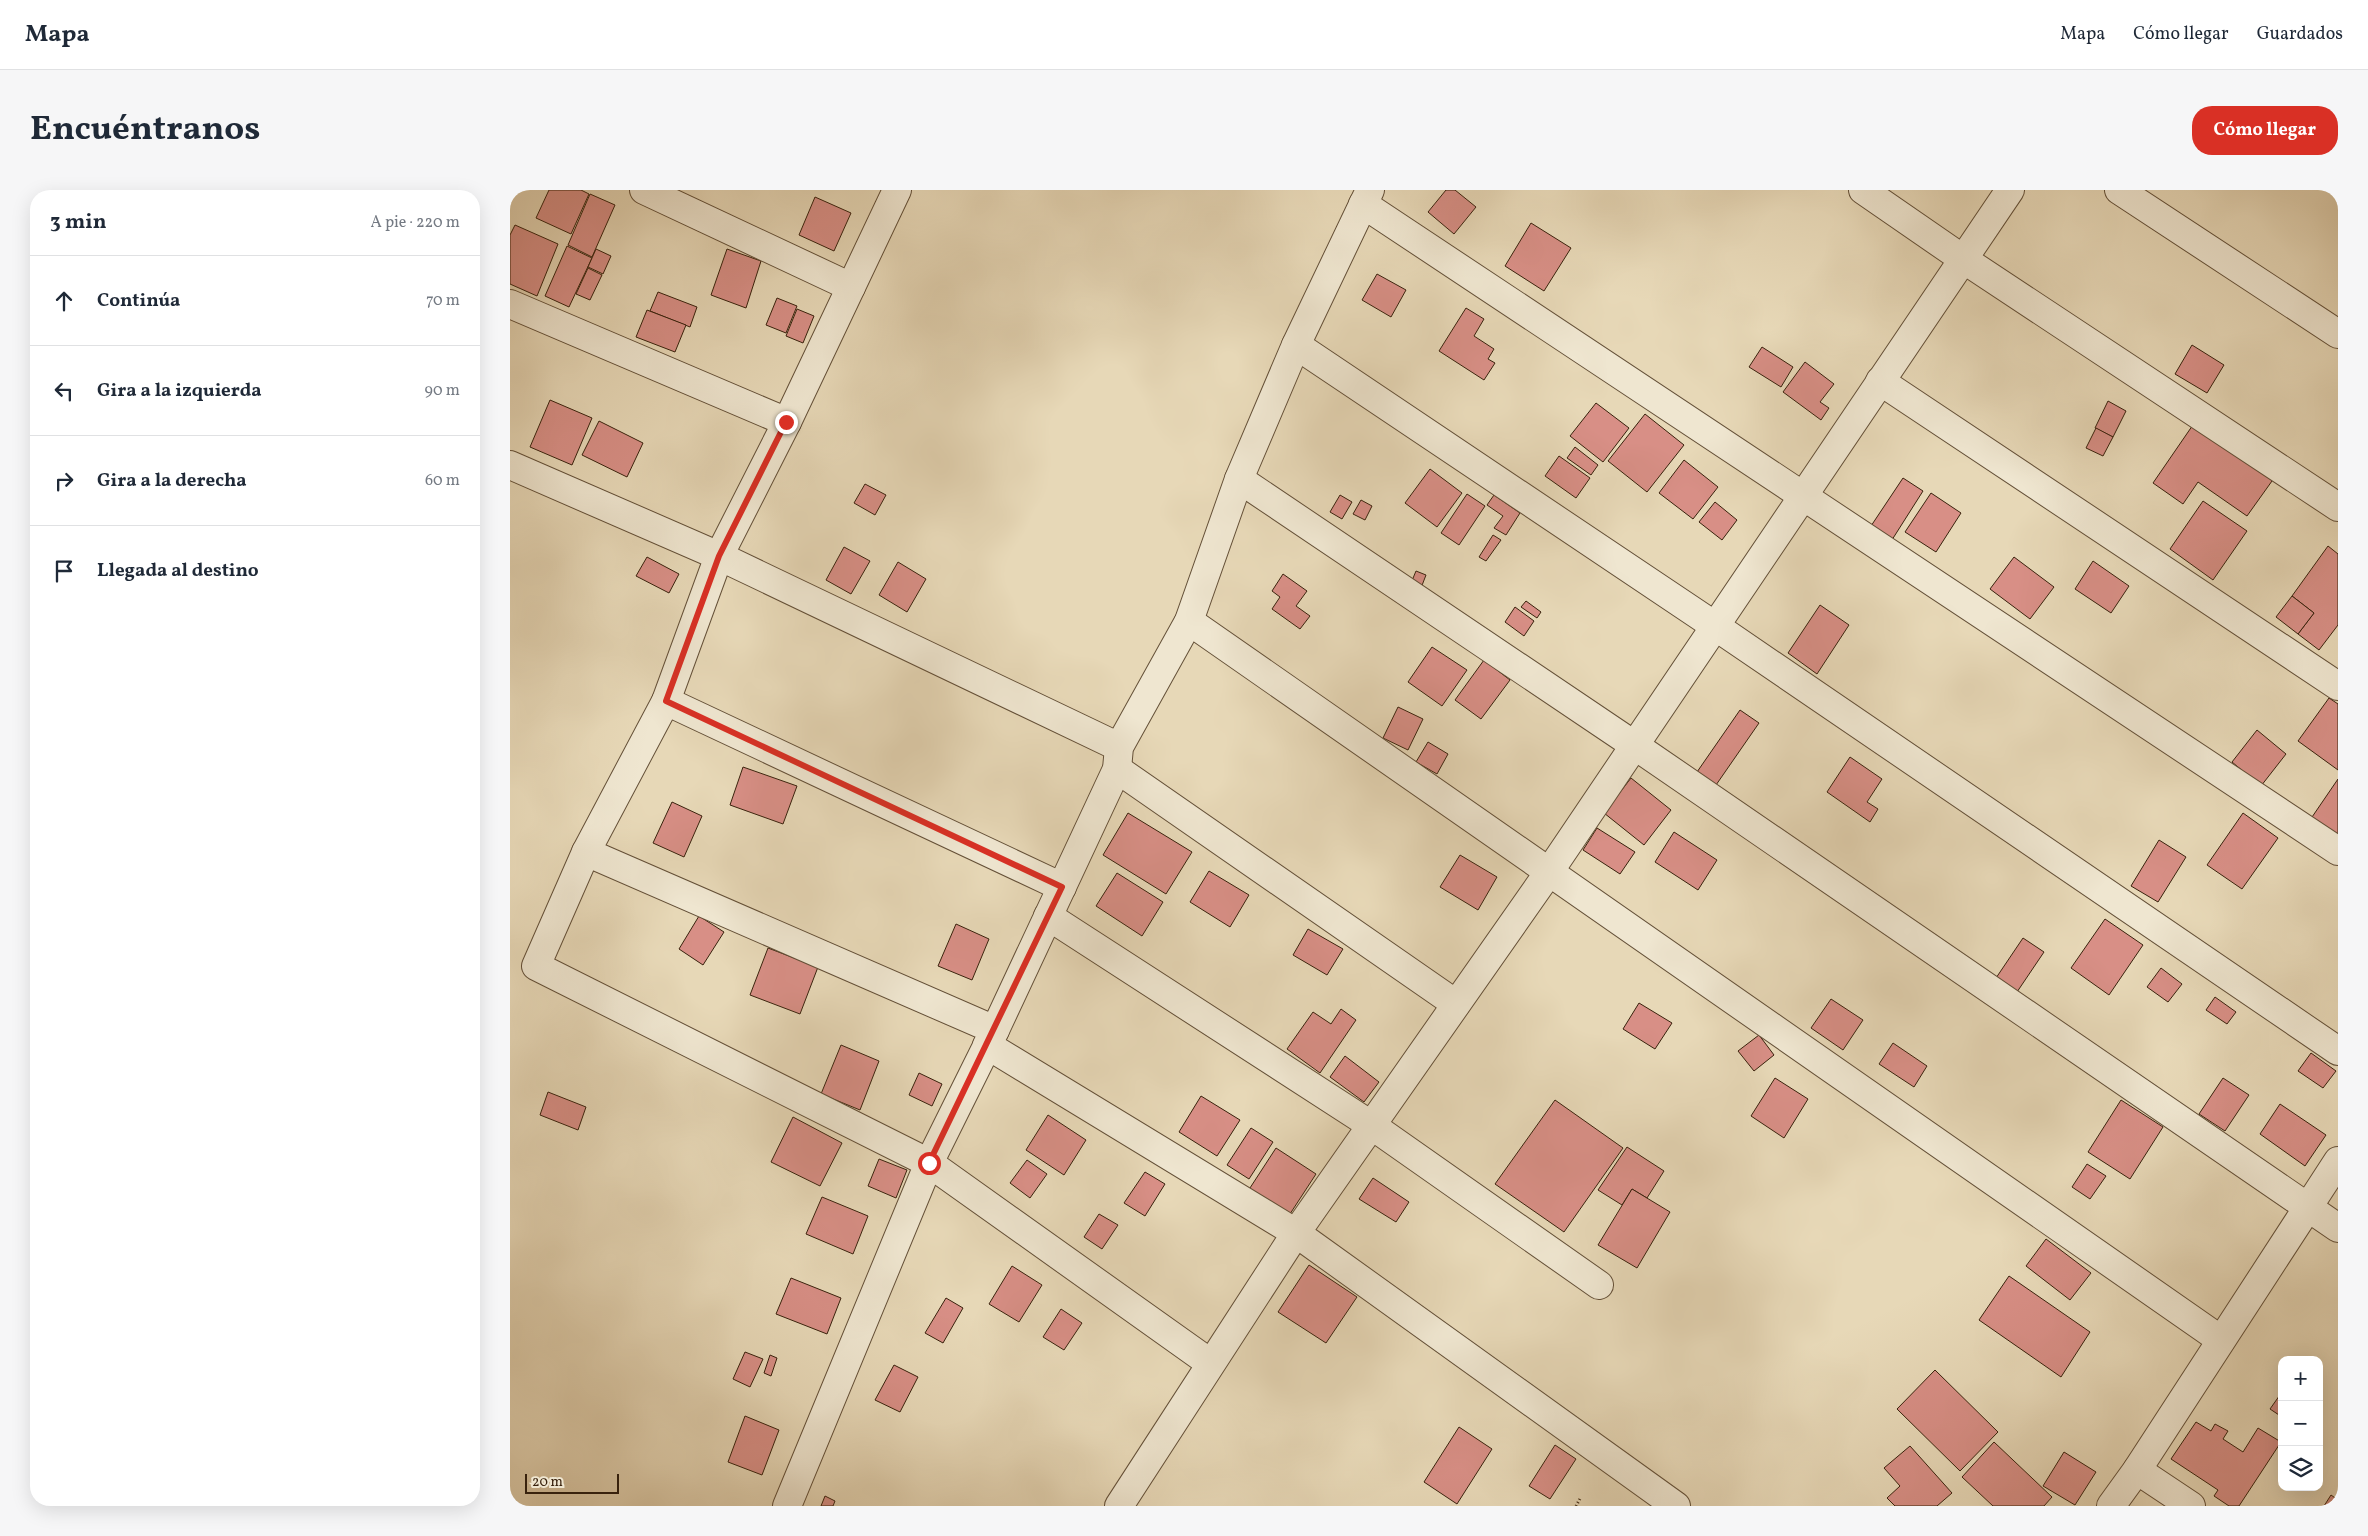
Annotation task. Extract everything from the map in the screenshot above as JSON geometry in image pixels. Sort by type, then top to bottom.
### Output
[{"type":"street","points":[[644,190],[851,287]]},
{"type":"street","points":[[897,190],[786,422],[719,556],[666,701],[586,852],[536,966],[929,1163],[1210,1363]]},
{"type":"street","points":[[1863,190],[1963,259],[2338,507]]},
{"type":"street","points":[[1119,1506],[1296,1233],[1549,872],[2010,190]]},
{"type":"street","points":[[2119,190],[2338,334]]},
{"type":"street","points":[[787,1506],[929,1163],[991,1038],[1062,887],[1118,758],[1189,621],[1239,479],[1296,345],[1367,197],[1802,497],[2338,851]]},
{"type":"street","points":[[510,304],[786,422]]},
{"type":"street","points":[[1296,345],[1714,626],[2338,1051]]},
{"type":"street","points":[[1880,381],[2338,686]]},
{"type":"street","points":[[510,465],[719,556],[1118,758],[1456,1004]]},
{"type":"street","points":[[1239,479],[1634,745],[2338,1228]]},
{"type":"street","points":[[1189,621],[2221,1340]]},
{"type":"street","points":[[666,701],[1062,887]]},
{"type":"street","points":[[586,852],[991,1038],[1296,1233],[1676,1506]]},
{"type":"street","points":[[1048,916],[1371,1125],[1599,1285]]},
{"type":"street","points":[[2111,1506],[2137,1470],[2338,1161]]},
{"type":"street","points":[[2137,1470],[2191,1506]]},
{"type":"path","points":[[1576,1506],[1581,1497]]},
{"type":"building","points":[[549,190],[581,190],[589,194],[571,234],[536,218]]},
{"type":"building","points":[[1446,190],[1455,190],[1476,207],[1454,234],[1428,212]]},
{"type":"building","points":[[590,194],[615,205],[592,257],[568,245]]},
{"type":"building","points":[[815,197],[851,213],[834,251],[799,235]]},
{"type":"building","points":[[1531,223],[1571,248],[1544,291],[1505,266]]},
{"type":"building","points":[[515,225],[558,244],[537,296],[510,284],[510,235]]},
{"type":"building","points":[[567,246],[592,258],[569,307],[545,296]]},
{"type":"building","points":[[596,249],[611,256],[603,274],[588,267]]},
{"type":"building","points":[[727,249],[761,261],[746,308],[711,295]]},
{"type":"building","points":[[588,268],[602,275],[590,300],[576,294]]},
{"type":"building","points":[[1377,274],[1406,290],[1391,317],[1362,300]]},
{"type":"building","points":[[658,292],[697,307],[690,327],[650,311]]},
{"type":"building","points":[[777,298],[797,306],[786,333],[766,325]]},
{"type":"building","points":[[1466,308],[1484,319],[1474,336],[1494,349],[1488,359],[1495,363],[1484,380],[1439,351]]},
{"type":"building","points":[[797,309],[814,316],[803,343],[786,336]]},
{"type":"building","points":[[647,310],[686,325],[675,352],[636,337]]},
{"type":"building","points":[[2192,345],[2224,365],[2207,393],[2175,374]]},
{"type":"building","points":[[1762,347],[1793,367],[1781,387],[1749,367]]},
{"type":"building","points":[[1805,362],[1834,384],[1820,402],[1829,408],[1821,420],[1783,392]]},
{"type":"building","points":[[550,400],[592,418],[572,465],[530,447]]},
{"type":"building","points":[[2108,401],[2126,411],[2113,437],[2095,428]]},
{"type":"building","points":[[1596,403],[1629,428],[1603,462],[1570,436]]},
{"type":"building","points":[[1645,414],[1684,445],[1647,492],[1608,461]]},
{"type":"building","points":[[2197,419],[2277,474],[2247,516],[2198,482],[2183,504],[2153,483]]},
{"type":"building","points":[[599,421],[643,443],[627,477],[582,455]]},
{"type":"building","points":[[2096,428],[2113,437],[2103,456],[2086,448]]},
{"type":"building","points":[[1575,447],[1598,465],[1591,475],[1567,458]]},
{"type":"building","points":[[1559,456],[1590,478],[1576,498],[1545,476]]},
{"type":"building","points":[[1684,460],[1718,487],[1693,519],[1659,493]]},
{"type":"building","points":[[1430,469],[1462,493],[1437,527],[1405,503]]},
{"type":"building","points":[[1903,478],[1923,491],[1890,543],[1869,529]]},
{"type":"building","points":[[865,484],[886,495],[875,515],[854,503]]},
{"type":"building","points":[[1931,493],[1961,513],[1936,552],[1905,532]]},
{"type":"building","points":[[1467,494],[1485,506],[1459,545],[1441,533]]},
{"type":"building","points":[[1340,495],[1352,502],[1342,519],[1330,512]]},
{"type":"building","points":[[1494,495],[1520,513],[1506,535],[1494,528],[1503,516],[1487,505]]},
{"type":"building","points":[[1361,500],[1372,506],[1365,520],[1353,514]]},
{"type":"building","points":[[2203,501],[2247,531],[2213,580],[2170,549]]},
{"type":"building","points":[[1715,502],[1737,520],[1722,540],[1699,522]]},
{"type":"building","points":[[1493,535],[1501,540],[1486,561],[1479,557]]},
{"type":"building","points":[[2328,546],[2338,554],[2338,625],[2319,650],[2298,634],[2314,613],[2292,596]]},
{"type":"building","points":[[844,547],[870,561],[851,594],[826,580]]},
{"type":"building","points":[[647,557],[679,574],[669,593],[636,576]]},
{"type":"building","points":[[2014,557],[2054,587],[2030,619],[1990,589]]},
{"type":"building","points":[[2093,561],[2129,586],[2111,613],[2075,589]]},
{"type":"building","points":[[898,562],[926,579],[907,612],[879,595]]},
{"type":"building","points":[[1416,571],[1426,575],[1421,588],[1411,583]]},
{"type":"building","points":[[1283,574],[1307,591],[1296,606],[1310,616],[1300,629],[1272,609],[1280,597],[1272,591]]},
{"type":"building","points":[[2292,596],[2314,613],[2298,634],[2276,617]]},
{"type":"building","points":[[1526,601],[1541,612],[1537,618],[1521,607]]},
{"type":"building","points":[[1820,605],[1849,625],[1817,674],[1788,653]]},
{"type":"building","points":[[1515,607],[1534,621],[1524,636],[1505,622]]},
{"type":"building","points":[[1432,647],[1467,670],[1442,706],[1408,682]]},
{"type":"building","points":[[1484,660],[1510,680],[1481,719],[1455,700]]},
{"type":"building","points":[[2329,698],[2338,704],[2338,770],[2298,741]]},
{"type":"building","points":[[1398,707],[1423,719],[1408,750],[1383,738]]},
{"type":"building","points":[[1740,710],[1759,723],[1716,785],[1697,772]]},
{"type":"building","points":[[2257,730],[2286,754],[2261,786],[2232,762]]},
{"type":"building","points":[[1428,742],[1448,754],[1437,774],[1416,762]]},
{"type":"building","points":[[1850,757],[1882,779],[1867,802],[1878,809],[1870,822],[1827,792]]},
{"type":"building","points":[[743,767],[797,786],[783,824],[730,805]]},
{"type":"building","points":[[1631,778],[1671,810],[1644,845],[1604,813]]},
{"type":"building","points":[[2338,779],[2338,839],[2310,820]]},
{"type":"building","points":[[672,802],[702,816],[684,857],[653,843]]},
{"type":"building","points":[[1128,813],[1192,852],[1166,894],[1103,855]]},
{"type":"building","points":[[2243,813],[2278,838],[2242,889],[2207,865]]},
{"type":"building","points":[[1597,828],[1635,852],[1620,874],[1583,850]]},
{"type":"building","points":[[1674,832],[1717,860],[1698,890],[1655,862]]},
{"type":"building","points":[[2159,840],[2186,857],[2158,902],[2131,886]]},
{"type":"building","points":[[1460,855],[1497,877],[1478,910],[1440,887]]},
{"type":"building","points":[[1209,871],[1249,895],[1230,927],[1190,902]]},
{"type":"building","points":[[1117,873],[1163,902],[1142,936],[1096,906]]},
{"type":"building","points":[[699,916],[724,932],[703,965],[679,949]]},
{"type":"building","points":[[2105,919],[2143,945],[2109,995],[2071,968]]},
{"type":"building","points":[[956,924],[989,939],[972,980],[938,966]]},
{"type":"building","points":[[1308,929],[1343,949],[1327,975],[1293,955]]},
{"type":"building","points":[[2023,938],[2044,952],[2017,992],[1996,978]]},
{"type":"building","points":[[768,948],[818,967],[800,1014],[750,995]]},
{"type":"building","points":[[2161,968],[2182,984],[2168,1002],[2147,987]]},
{"type":"building","points":[[2215,997],[2236,1012],[2227,1024],[2206,1010]]},
{"type":"building","points":[[1831,999],[1863,1020],[1843,1050],[1811,1028]]},
{"type":"building","points":[[1639,1003],[1672,1023],[1655,1049],[1623,1029]]},
{"type":"building","points":[[1341,1009],[1356,1020],[1320,1073],[1287,1049],[1313,1012],[1331,1024]]},
{"type":"building","points":[[1759,1035],[1774,1055],[1754,1071],[1738,1051]]},
{"type":"building","points":[[1893,1043],[1927,1066],[1914,1087],[1879,1064]]},
{"type":"building","points":[[841,1045],[879,1061],[860,1110],[821,1094]]},
{"type":"building","points":[[2311,1053],[2336,1071],[2323,1088],[2298,1071]]},
{"type":"building","points":[[1345,1056],[1379,1082],[1364,1102],[1330,1077]]},
{"type":"building","points":[[919,1073],[942,1084],[932,1106],[909,1095]]},
{"type":"building","points":[[1775,1078],[1808,1099],[1784,1138],[1751,1116]]},
{"type":"building","points":[[2223,1078],[2249,1095],[2225,1131],[2199,1114]]},
{"type":"building","points":[[548,1092],[586,1107],[578,1130],[540,1115]]},
{"type":"building","points":[[1201,1096],[1240,1120],[1217,1156],[1179,1132]]},
{"type":"building","points":[[1555,1100],[1623,1148],[1564,1232],[1495,1184]]},
{"type":"building","points":[[2121,1100],[2163,1127],[2130,1179],[2088,1152]]},
{"type":"building","points":[[2280,1104],[2326,1135],[2305,1166],[2260,1134]]},
{"type":"building","points":[[1048,1115],[1086,1140],[1064,1175],[1026,1150]]},
{"type":"building","points":[[793,1117],[842,1143],[820,1186],[771,1162]]},
{"type":"building","points":[[1251,1128],[1273,1142],[1249,1179],[1227,1165]]},
{"type":"building","points":[[1627,1147],[1664,1171],[1647,1198],[1632,1189],[1622,1205],[1598,1190]]},
{"type":"building","points":[[1276,1148],[1316,1174],[1288,1217],[1248,1191]]},
{"type":"building","points":[[879,1159],[907,1170],[896,1198],[868,1186]]},
{"type":"building","points":[[1027,1160],[1047,1174],[1030,1198],[1010,1183]]},
{"type":"building","points":[[2087,1164],[2106,1176],[2090,1199],[2072,1187]]},
{"type":"building","points":[[1145,1172],[1165,1184],[1145,1216],[1124,1203]]},
{"type":"building","points":[[1373,1178],[1409,1202],[1396,1222],[1359,1199]]},
{"type":"building","points":[[1632,1189],[1670,1212],[1637,1268],[1598,1245]]},
{"type":"building","points":[[822,1197],[868,1216],[853,1254],[806,1234]]},
{"type":"building","points":[[1099,1214],[1118,1225],[1102,1249],[1084,1237]]},
{"type":"building","points":[[2046,1239],[2091,1273],[2070,1300],[2026,1266]]},
{"type":"building","points":[[1309,1265],[1357,1297],[1326,1343],[1278,1312]]},
{"type":"building","points":[[1012,1266],[1042,1285],[1019,1322],[989,1304]]},
{"type":"building","points":[[2009,1276],[2090,1332],[2061,1377],[1979,1320]]},
{"type":"building","points":[[791,1278],[841,1298],[827,1334],[776,1314]]},
{"type":"building","points":[[946,1298],[963,1308],[943,1343],[925,1333]]},
{"type":"building","points":[[1061,1309],[1082,1323],[1064,1350],[1043,1337]]},
{"type":"building","points":[[745,1352],[763,1359],[750,1387],[733,1379]]},
{"type":"building","points":[[770,1355],[777,1358],[771,1376],[764,1373]]},
{"type":"building","points":[[894,1365],[918,1377],[900,1412],[875,1400]]},
{"type":"building","points":[[1935,1370],[1998,1432],[1960,1471],[1897,1409]]},
{"type":"building","points":[[2278,1398],[2278,1414],[2270,1409]]},
{"type":"building","points":[[745,1416],[779,1430],[762,1475],[728,1462]]},
{"type":"building","points":[[2196,1422],[2211,1431],[2215,1424],[2228,1431],[2223,1439],[2243,1452],[2258,1428],[2278,1440],[2278,1447],[2239,1506],[2229,1506],[2214,1496],[2218,1490],[2171,1459]]},
{"type":"building","points":[[1459,1427],[1492,1449],[1457,1504],[1424,1482]]},
{"type":"building","points":[[1994,1442],[2052,1497],[2044,1506],[1993,1506],[1962,1477]]},
{"type":"building","points":[[1555,1445],[1576,1459],[1550,1499],[1529,1486]]},
{"type":"building","points":[[1910,1446],[1952,1493],[1937,1506],[1895,1506],[1887,1498],[1900,1486],[1884,1468]]},
{"type":"building","points":[[2064,1452],[2096,1472],[2075,1505],[2043,1486]]},
{"type":"building","points":[[2331,1495],[2338,1500],[2338,1506],[2324,1506]]},
{"type":"building","points":[[825,1496],[835,1501],[833,1506],[821,1506]]},
{"type":"route","points":[[786,422],[719,556],[666,701],[1062,887],[995,1030],[929,1163]]}]
